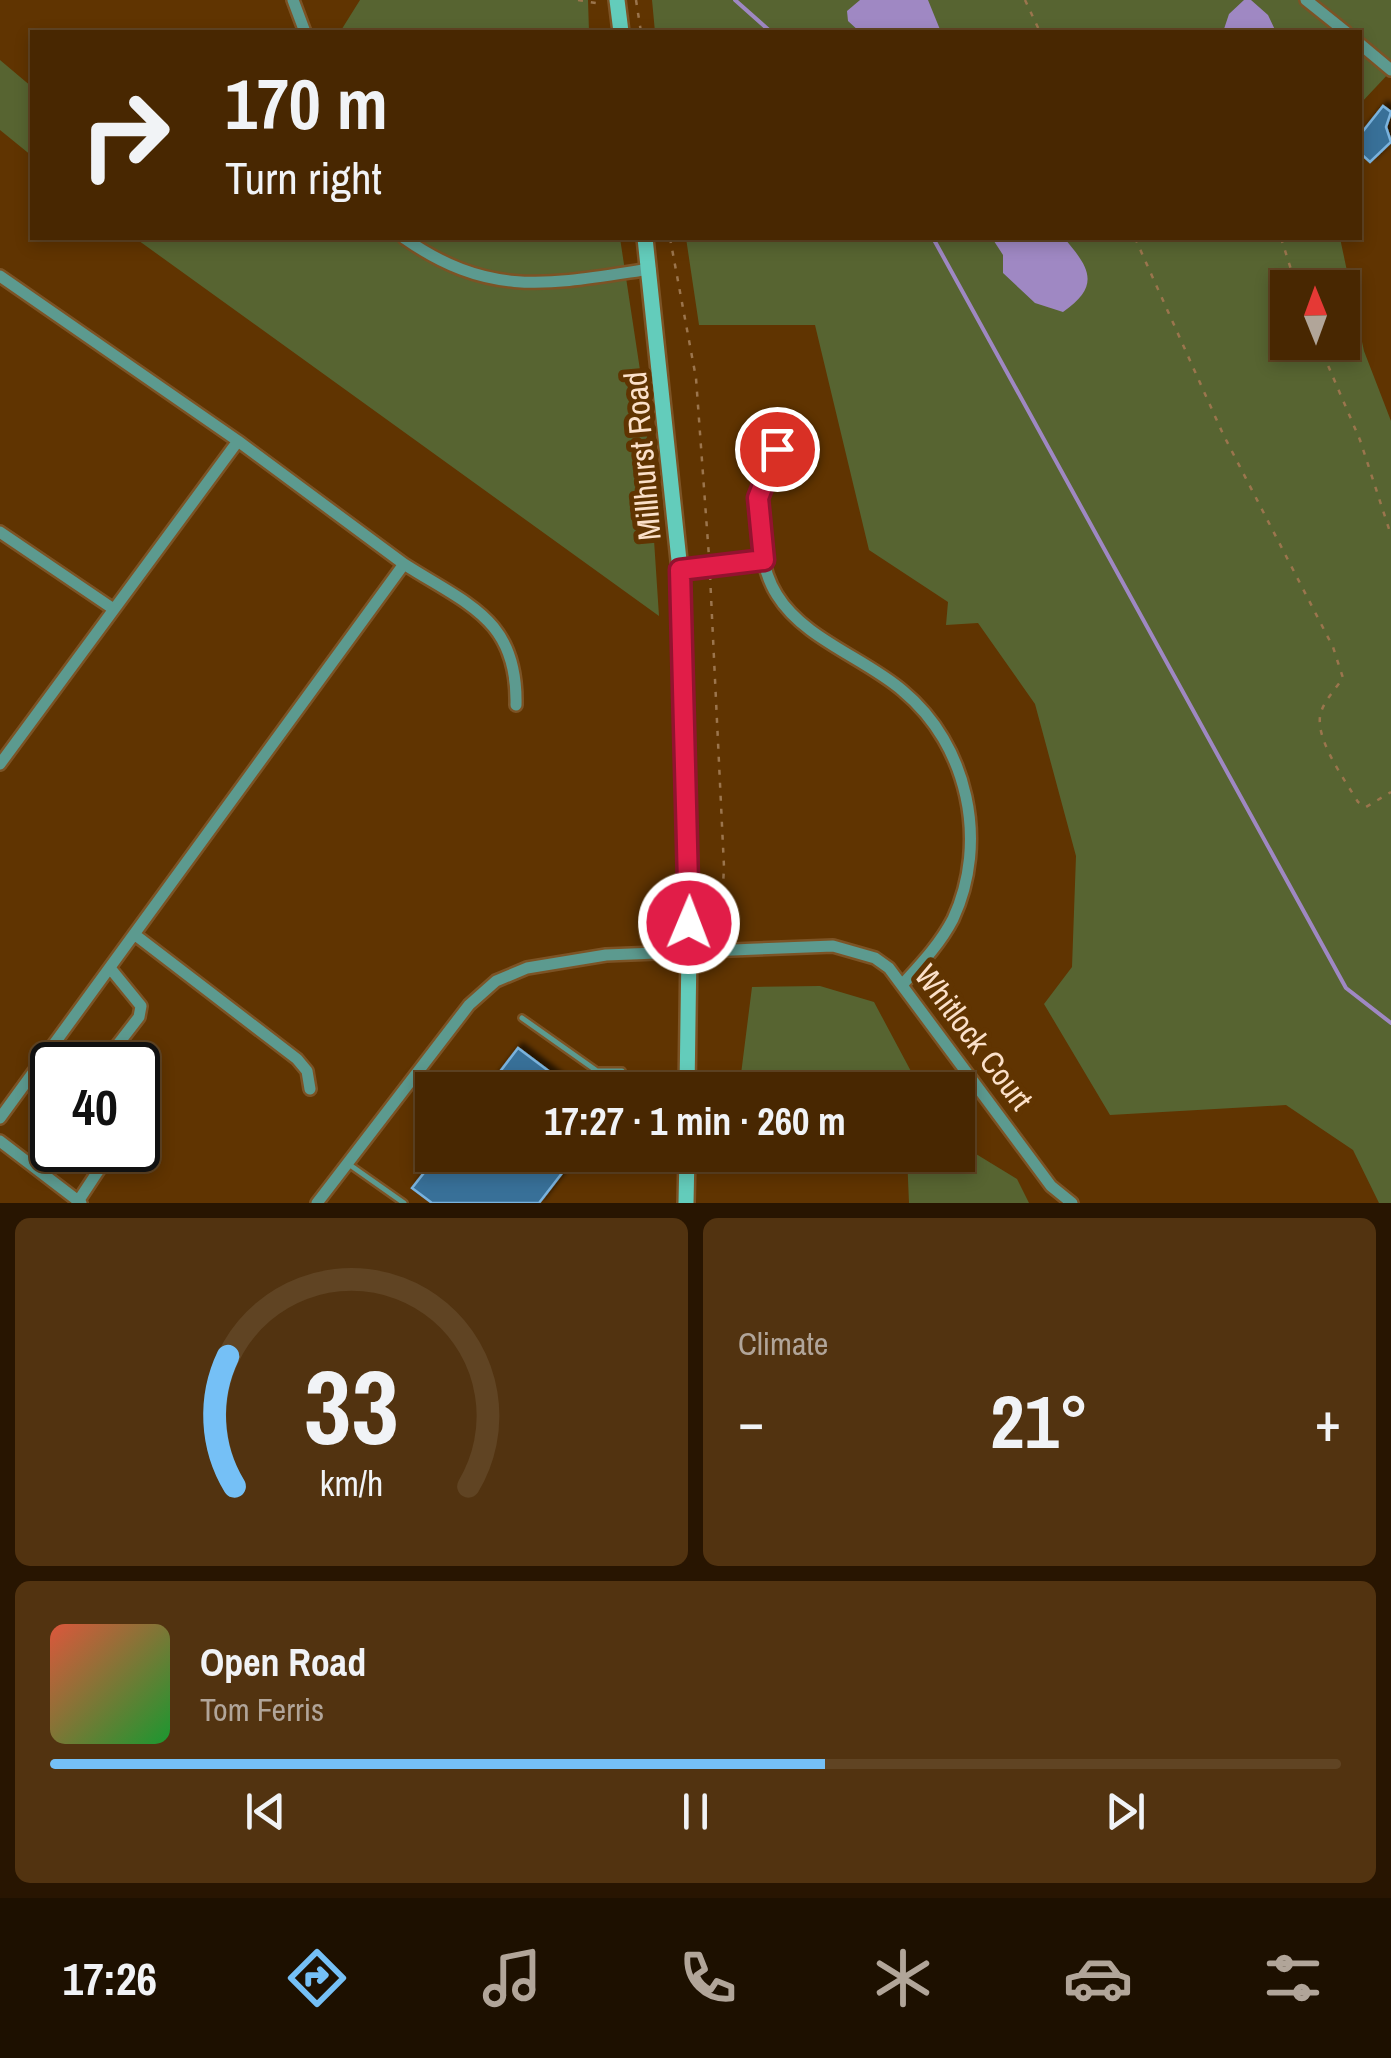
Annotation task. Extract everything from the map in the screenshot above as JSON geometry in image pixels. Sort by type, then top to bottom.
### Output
[{"type":"street","points":[[293,0],[304,30]]},
{"type":"street","points":[[1306,0],[1344,30]]},
{"type":"street","points":[[617,3],[621,30]]},
{"type":"street","points":[[1362,46],[1391,70]]},
{"type":"street","points":[[407,240],[452,267],[510,284],[539,286],[650,269]]},
{"type":"street","name":"Millhurst Road","points":[[645,240],[680,570],[688,772],[687,1072]]},
{"type":"street","points":[[0,276],[238,441],[404,564],[473,608],[503,635],[517,674],[516,705]]},
{"type":"street","points":[[0,764],[238,441]]},
{"type":"street","points":[[777,449],[758,498],[764,560],[778,597],[800,621],[905,692],[926,714],[959,766],[971,824],[967,880],[938,942],[902,985]]},
{"type":"street","points":[[0,532],[112,608]]},
{"type":"street","points":[[0,1118],[404,564]]},
{"type":"street","points":[[134,934],[297,1058],[307,1071],[310,1089]]},
{"type":"street","name":"Whitlock Court","points":[[317,1203],[469,1005],[496,981],[563,960],[688,950],[843,948],[875,958],[902,985],[1051,1186],[1072,1203]]},
{"type":"street","points":[[110,968],[142,1006],[139,1017],[120,1042]]},
{"type":"street","points":[[0,1140],[79,1202],[98,1172]]},
{"type":"street","points":[[686,1203],[687,1172]]},
{"type":"lane","points":[[680,570],[764,560]]},
{"type":"lane","points":[[522,1018],[597,1071],[622,1071]]},
{"type":"lane","points":[[348,1163],[404,1203]]},
{"type":"path","points":[[578,0],[617,3]]},
{"type":"path","points":[[636,0],[641,30]]},
{"type":"path","points":[[1025,0],[1039,30]]},
{"type":"path","points":[[670,240],[696,378],[710,566],[724,867],[721,923]]},
{"type":"path","points":[[1136,240],[1223,434],[1333,648],[1344,678],[1319,717],[1324,737],[1358,802],[1366,807],[1391,792]]},
{"type":"path","points":[[1282,240],[1291,270]]},
{"type":"path","points":[[1326,360],[1360,440],[1391,535]]},
{"type":"green space","points":[[360,0],[588,0],[589,30],[341,30]]},
{"type":"green space","points":[[652,0],[1391,0],[1391,71],[1362,102],[1362,30],[655,30]]},
{"type":"green space","points":[[0,60],[30,85],[30,154],[0,130]]},
{"type":"green space","points":[[138,240],[620,240],[645,403],[659,616]]},
{"type":"green space","points":[[686,240],[1340,240],[1347,270],[1270,270],[1270,360],[1360,360],[1360,332],[1391,421],[1391,1203],[1379,1203],[1353,1150],[1286,1105],[1110,1115],[1044,1004],[1072,967],[1076,856],[1035,704],[978,623],[946,625],[948,602],[869,550],[815,325],[699,325]]},
{"type":"green space","points":[[820,986],[874,1002],[911,1072],[741,1072],[752,987]]},
{"type":"green space","points":[[975,1153],[1017,1179],[1029,1203],[909,1203],[908,1172],[975,1172]]},
{"type":"shaded area","points":[[860,0],[928,0],[940,30],[858,30],[848,21],[847,11]]},
{"type":"shaded area","points":[[1244,0],[1251,0],[1268,15],[1275,30],[1224,30],[1229,14]]},
{"type":"shaded area","points":[[993,240],[1066,240],[1085,268],[1087,285],[1063,312],[1035,303],[1003,273],[1003,255]]},
{"type":"building","points":[[1383,106],[1391,112],[1386,127],[1391,142],[1370,162],[1362,155],[1362,132]]},
{"type":"building","points":[[518,1048],[550,1072],[500,1072]]},
{"type":"building","points":[[425,1172],[563,1172],[539,1203],[432,1203],[412,1188]]},
{"type":"waterway","points":[[735,0],[769,30]]},
{"type":"waterway","points":[[934,240],[1346,988],[1391,1023]]},
{"type":"route","points":[[689,923],[680,570],[764,560],[758,498],[777,449]]}]
